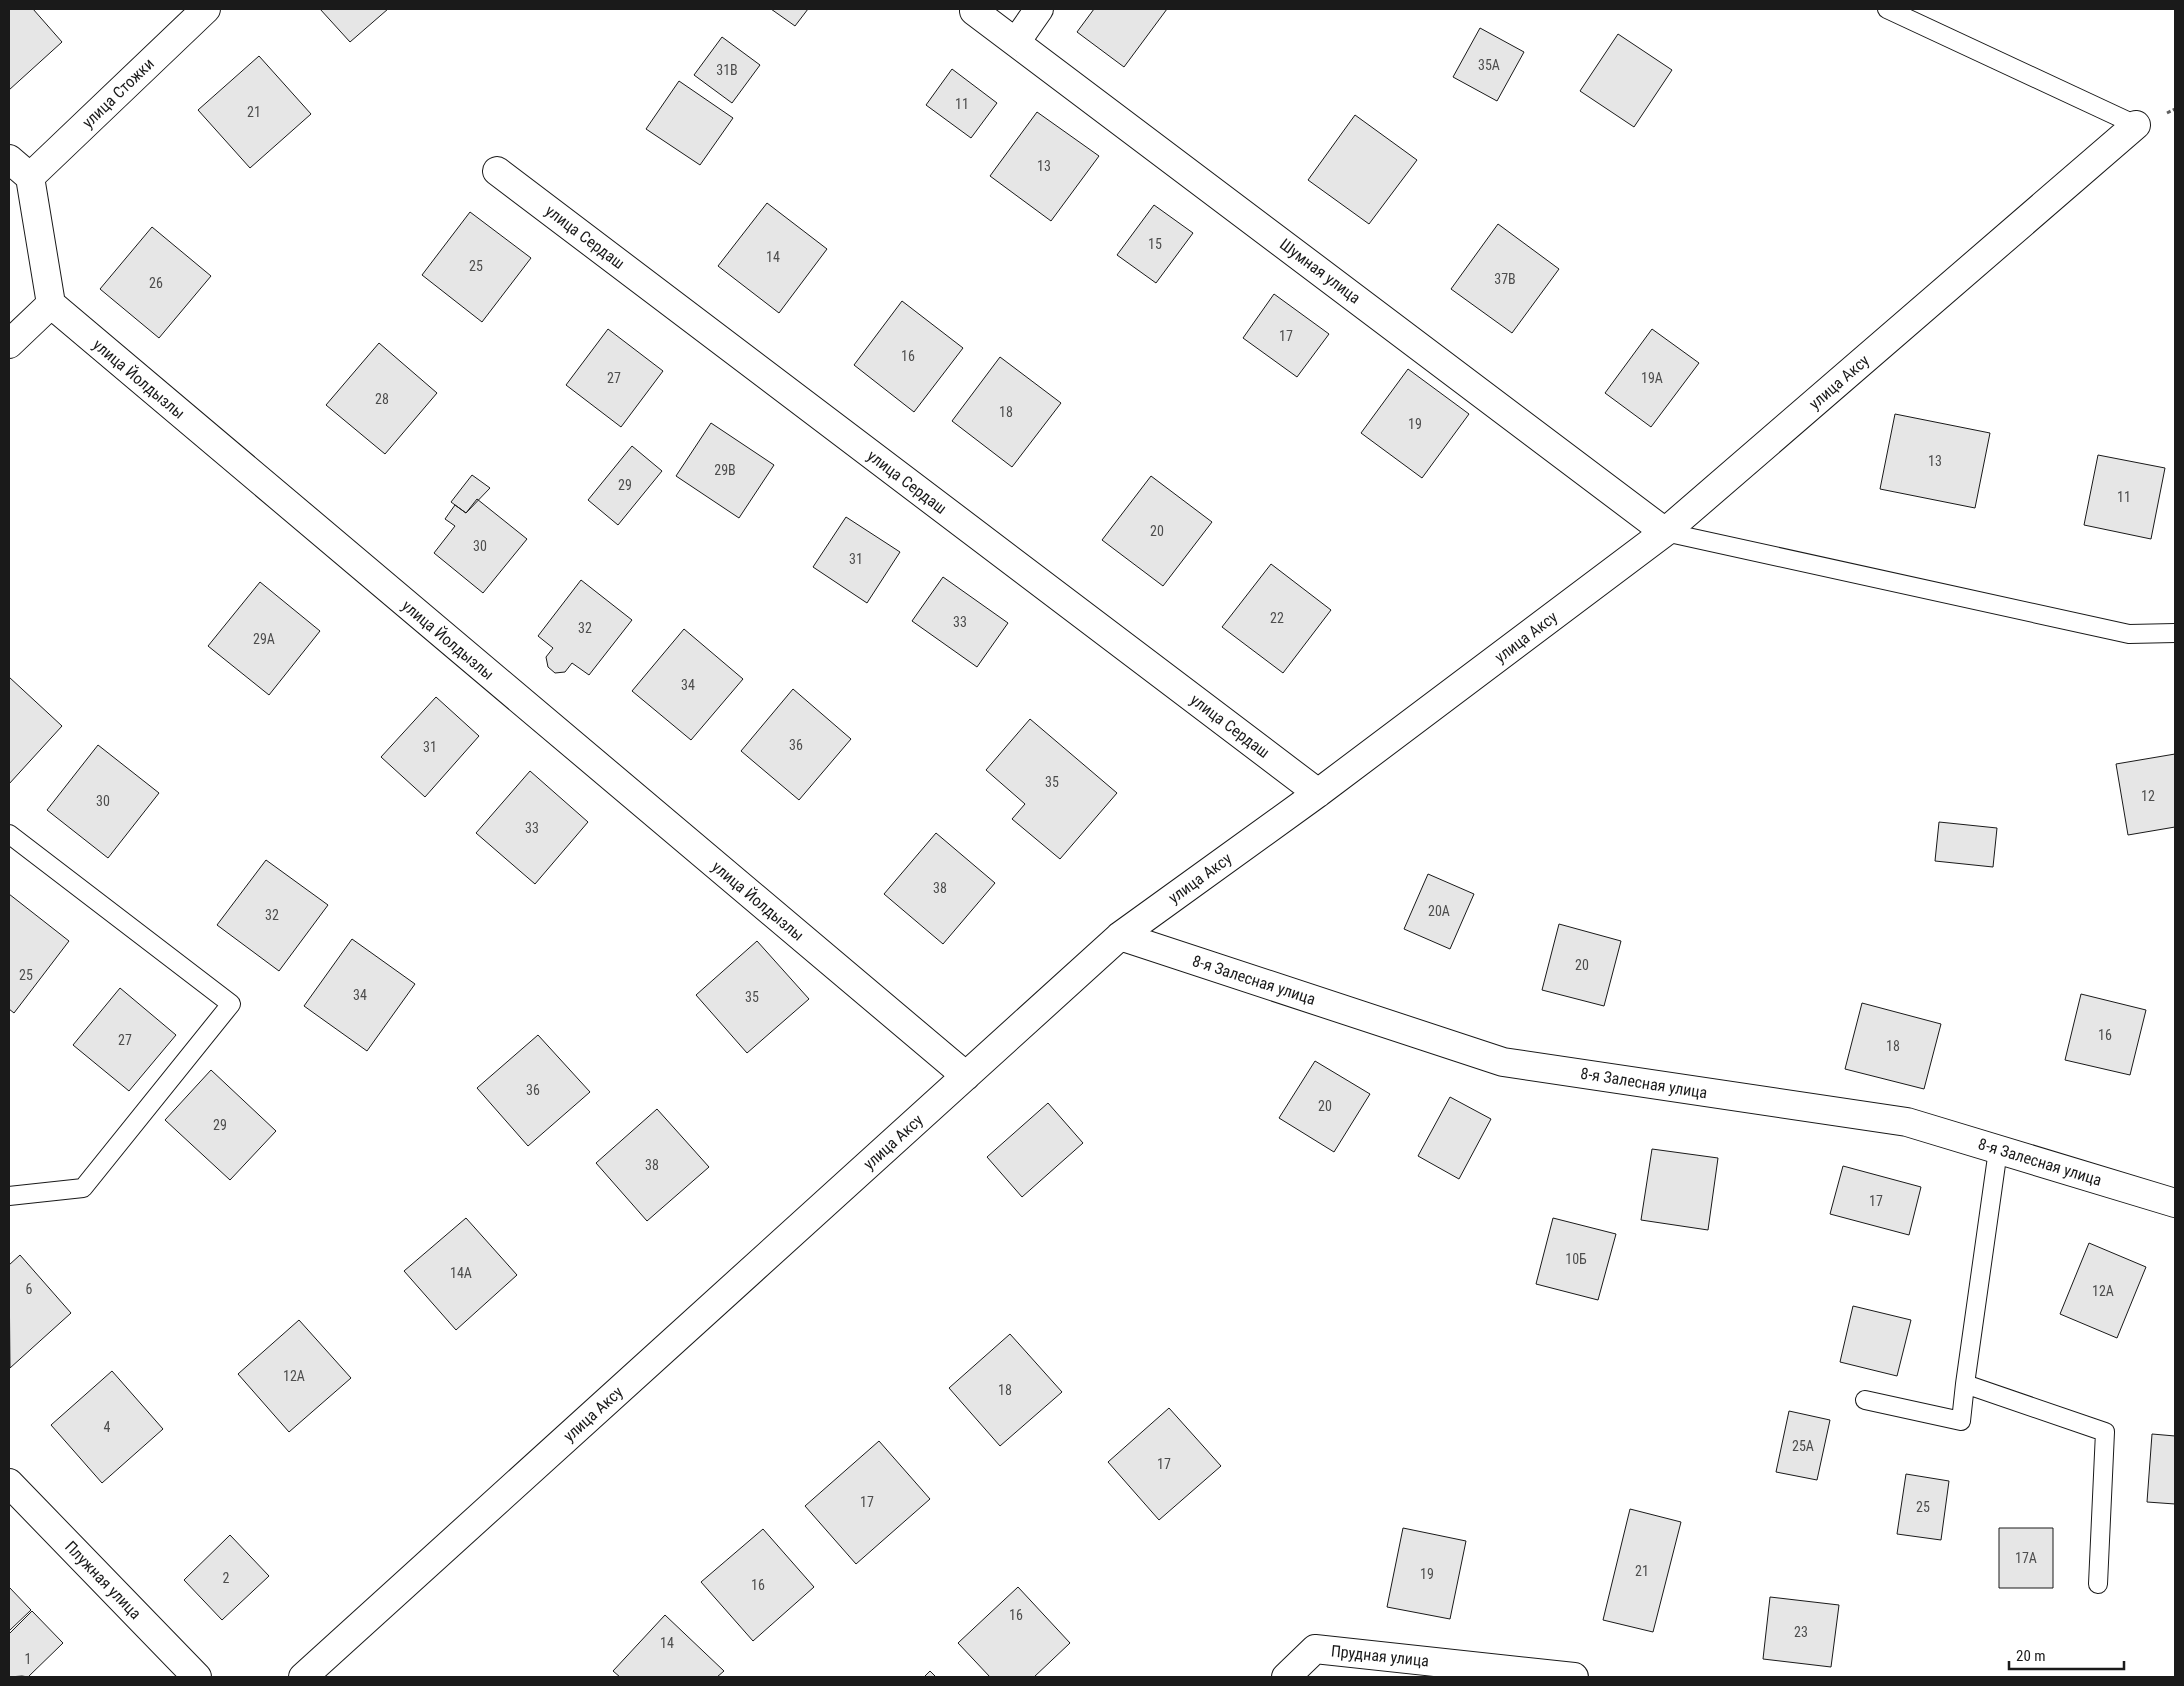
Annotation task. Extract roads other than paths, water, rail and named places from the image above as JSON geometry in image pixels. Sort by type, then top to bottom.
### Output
[{"type":"street","name":"улица Стожки","points":[[30,177],[206,9]]},
{"type":"street","points":[[1016,42],[1038,9]]},
{"type":"street","name":"Шумная улица","points":[[974,11],[1665,532]]},
{"type":"street","name":"улица Аксу","points":[[303,1677],[1120,936],[1318,793],[1665,532],[2136,125]]},
{"type":"street","points":[[9,159],[30,177],[51,304],[9,344]]},
{"type":"street","name":"улица Сердаш","points":[[497,171],[1318,793]]},
{"type":"street","name":"улица Йолдызлы","points":[[51,304],[966,1076]]},
{"type":"street","name":"8-я Залесная улица","points":[[1120,936],[1503,1062],[1908,1122],[2175,1203]]},
{"type":"street","name":"Плужная улица","points":[[9,1483],[197,1677]]},
{"type":"street","name":"Прудная улица","points":[[1286,1677],[1315,1650],[1574,1677]]},
{"type":"lane","points":[[1887,9],[2136,125]]},
{"type":"lane","points":[[1665,532],[2129,634],[2175,633]]},
{"type":"lane","points":[[9,834],[231,1004],[83,1188],[9,1196]]},
{"type":"lane","points":[[1865,1400],[1961,1422],[1998,1150]]},
{"type":"lane","points":[[1965,1384],[2105,1432],[2098,1584]]}]
